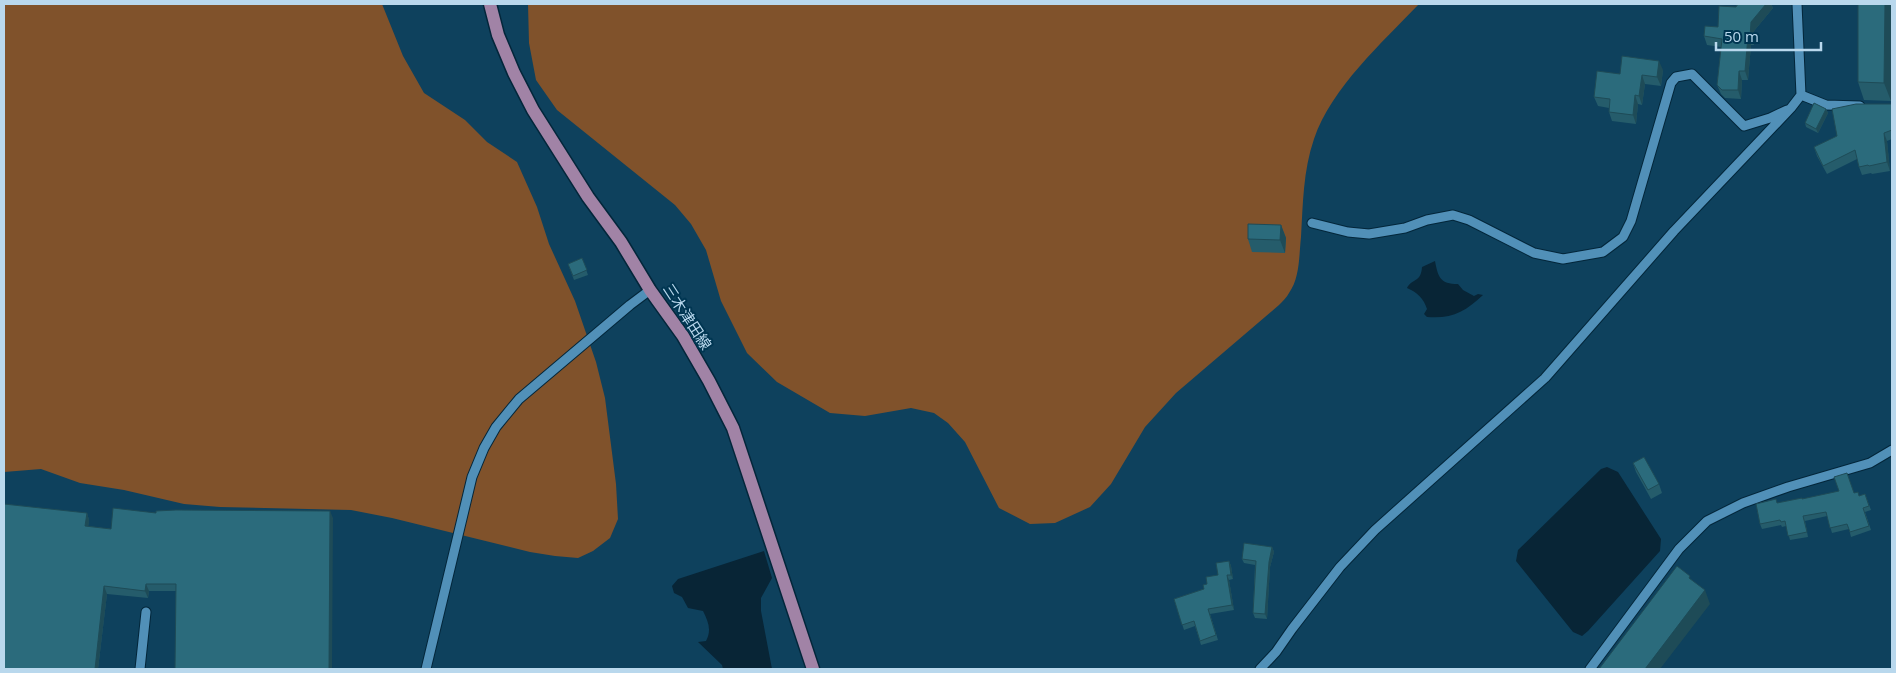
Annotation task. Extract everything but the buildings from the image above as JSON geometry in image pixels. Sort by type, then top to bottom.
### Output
[{"type":"main road","name":"三木津田線","points":[[490,4],[498,35],[514,73],[533,110],[588,197],[687,343],[733,428],[814,669]]},
{"type":"street","points":[[1260,669],[1276,652],[1315,598],[1375,530],[1545,378],[1674,232],[1791,108],[1801,95],[1797,4]]},
{"type":"street","points":[[1312,222],[1348,232],[1368,234],[1405,228],[1427,220],[1453,215],[1469,220],[1534,253],[1563,259],[1603,252],[1623,237],[1631,221],[1671,83],[1676,77],[1692,74],[1744,126],[1770,118],[1791,108]]},
{"type":"street","points":[[1801,95],[1826,104],[1873,106]]},
{"type":"street","points":[[426,669],[472,477],[484,448],[496,427],[519,399],[650,290]]},
{"type":"street","points":[[1590,669],[1680,549],[1707,521],[1743,503],[1788,487],[1870,463],[1892,450]]},
{"type":"street","points":[[140,669],[146,612]]},
{"type":"shaded area","points":[[4,4],[382,4],[403,56],[424,93],[465,120],[487,142],[517,162],[537,207],[549,244],[575,301],[596,362],[605,398],[616,484],[618,519],[610,538],[593,551],[578,558],[555,556],[530,552],[392,518],[351,510],[220,507],[184,504],[124,490],[80,483],[41,469],[4,472]]},
{"type":"shaded area","points":[[528,4],[1419,4],[1359,67],[1333,101],[1322,120],[1310,151],[1304,188],[1298,266],[1293,287],[1287,296],[1279,305],[1176,393],[1145,427],[1111,484],[1090,507],[1055,523],[1030,524],[999,508],[965,442],[948,423],[934,413],[911,408],[865,416],[830,413],[777,382],[747,353],[721,301],[706,250],[691,224],[675,205],[557,110],[536,80],[529,43]]},
{"type":"water","points":[[1435,261],[1437,271],[1444,281],[1458,284],[1463,290],[1474,296],[1478,294],[1483,295],[1458,313],[1444,317],[1427,317],[1424,314],[1427,309],[1426,305],[1422,299],[1407,288],[1420,276],[1422,267]]},
{"type":"water","points":[[1607,467],[1618,472],[1661,539],[1660,551],[1582,636],[1573,632],[1516,561],[1518,550],[1601,469]]},
{"type":"water","points":[[764,551],[772,578],[761,598],[761,611],[772,669],[723,669],[722,665],[698,642],[706,641],[709,633],[708,622],[703,611],[688,608],[682,597],[674,593],[672,586],[678,579]]}]
